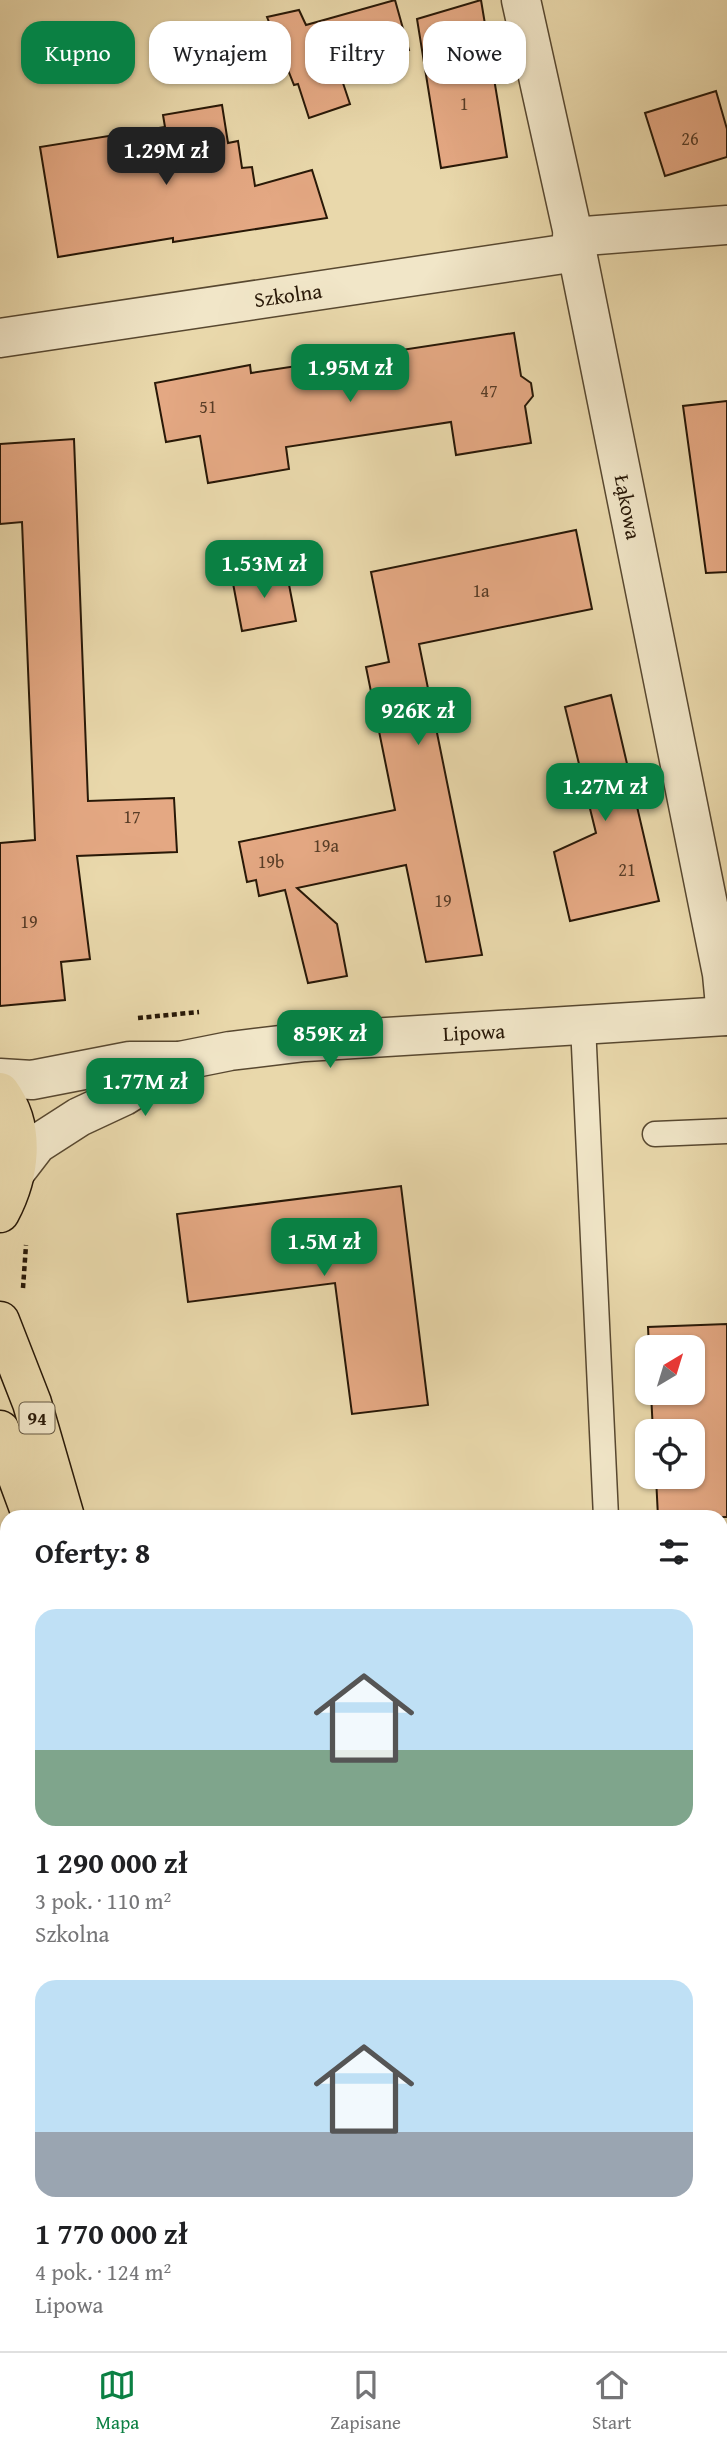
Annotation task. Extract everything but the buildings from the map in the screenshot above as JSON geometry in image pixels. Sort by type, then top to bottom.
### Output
[{"type":"main road","points":[[0,1092],[13,1119],[18,1145],[17,1170],[11,1192],[0,1213]]},
{"type":"main road","name":"94","points":[[11,1307],[32,1403],[63,1510]]},
{"type":"main road","name":"94","points":[[0,1430],[29,1510]]},
{"type":"street","name":"Łąkowa","points":[[521,0],[575,245],[722,974],[726,1016]]},
{"type":"street","name":"Szkolna","points":[[0,338],[575,245],[727,225]]},
{"type":"street","name":"Lipowa","points":[[0,1078],[32,1080],[130,1061],[180,1061],[295,1043],[726,1016]]},
{"type":"street","name":"Lipowa","points":[[17,1170],[37,1144],[79,1117],[124,1096],[180,1061]]},
{"type":"lane","points":[[583,1025],[606,1510]]},
{"type":"lane","points":[[655,1135],[727,1131]]},
{"type":"path","points":[[11,1307],[24,1247]]}]
